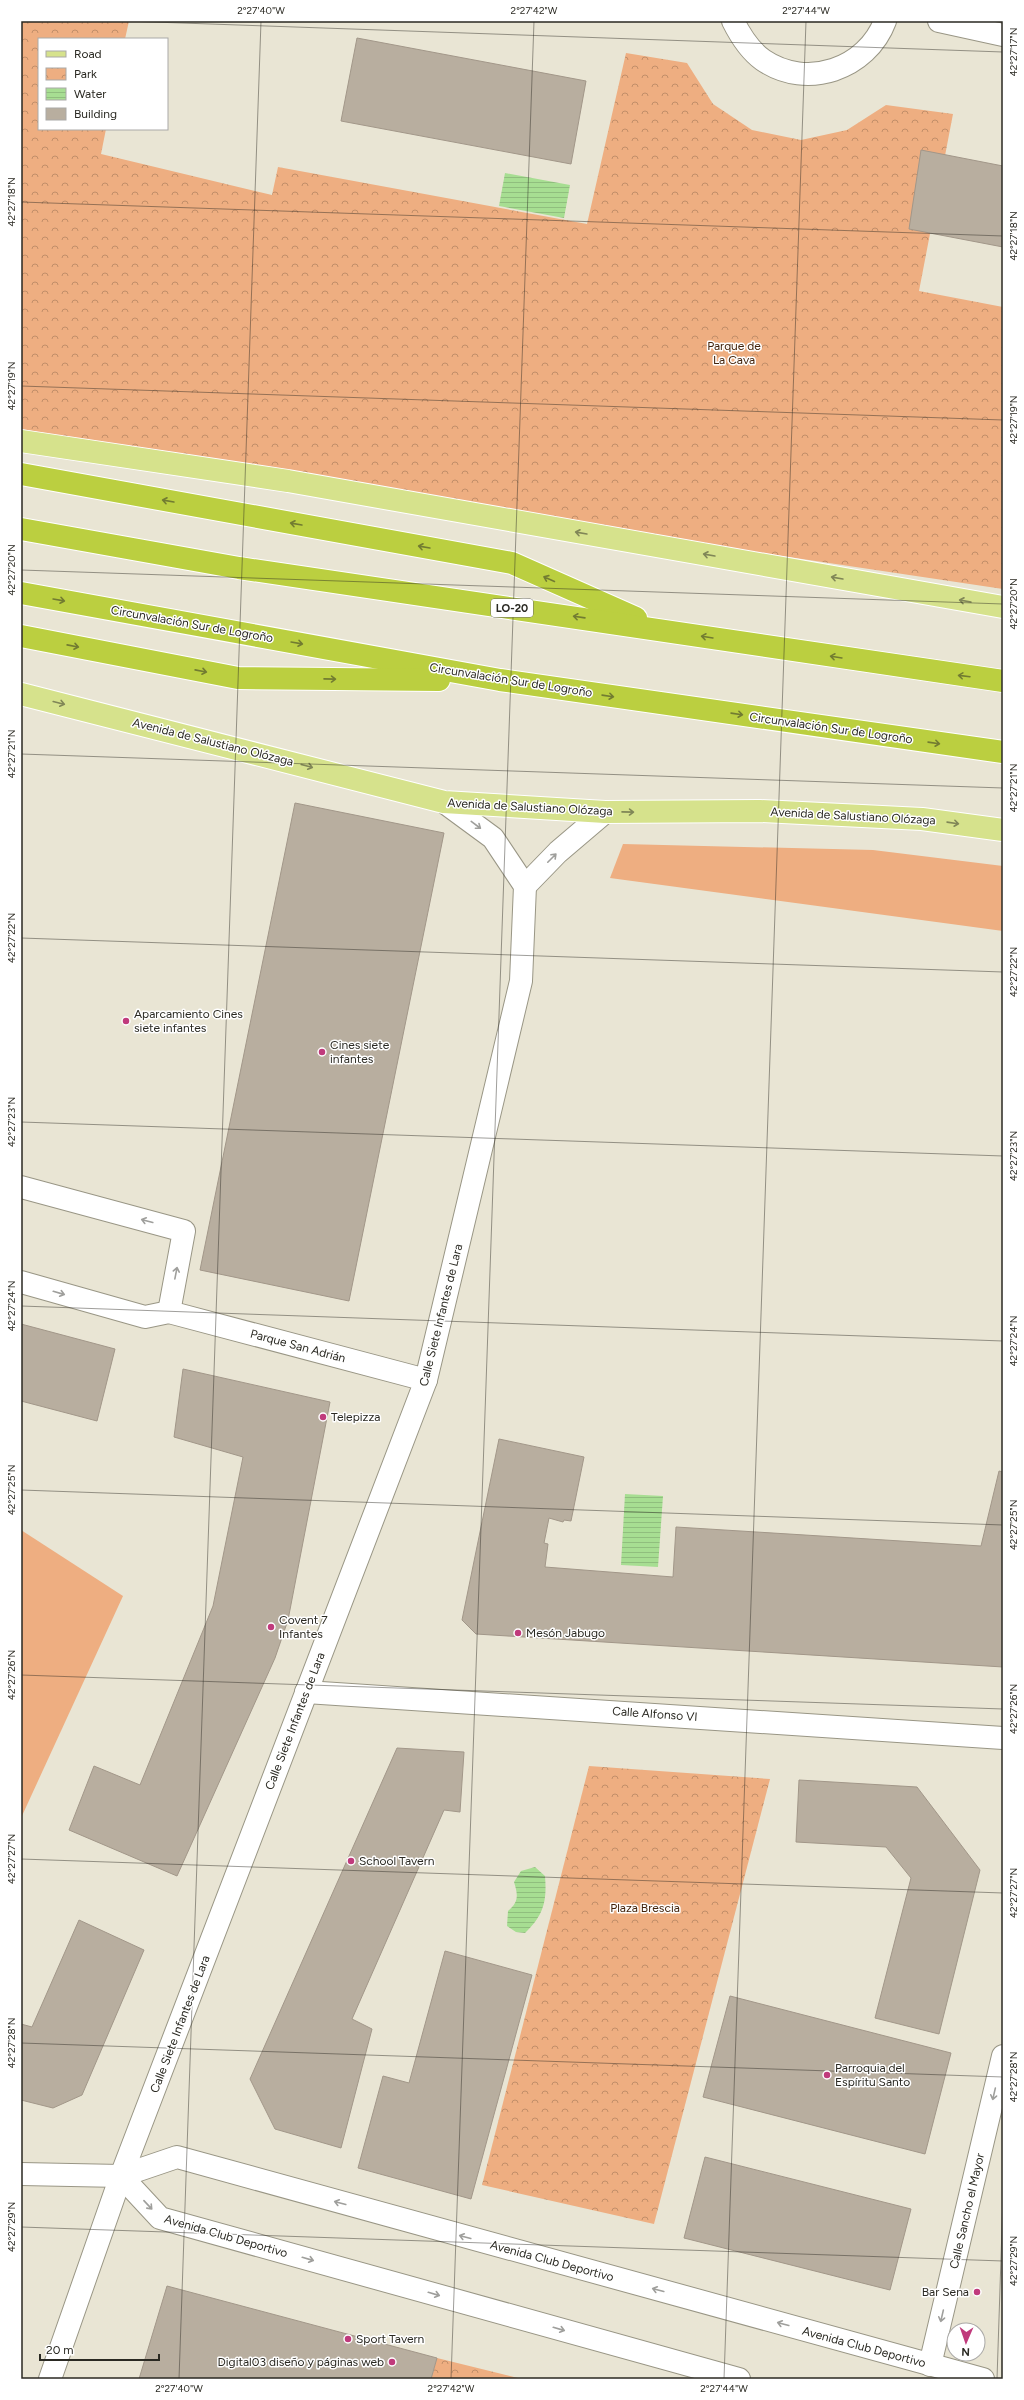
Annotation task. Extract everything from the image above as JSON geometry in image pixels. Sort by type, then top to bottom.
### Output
[{"type":"highway","points":[[21,474],[512,563],[661,630]]},
{"type":"highway","name":"LO-20","points":[[21,529],[239,568],[1003,681]]},
{"type":"highway","name":"Circunvalación Sur de Logroño","points":[[21,593],[500,680],[1003,752]]},
{"type":"highway","points":[[21,636],[238,678],[500,680]]},
{"type":"main road","points":[[21,441],[288,481],[1003,607]]},
{"type":"main road","name":"Avenida de Salustiano Olózaga","points":[[21,694],[444,802],[605,812],[760,811],[922,819],[1003,830]]},
{"type":"street","points":[[733,21],[745,42],[763,60],[784,70],[812,75],[839,69],[862,55],[880,34],[885,21]]},
{"type":"street","points":[[939,21],[1003,35]]},
{"type":"street","points":[[444,802],[493,838],[525,886],[558,852],[605,812]]},
{"type":"street","name":"Calle Siete Infantes de Lara","points":[[50,2379],[121,2176],[426,1380],[521,981],[525,886]]},
{"type":"street","points":[[21,1187],[184,1231],[169,1312]]},
{"type":"street","name":"Parque San Adrián","points":[[21,1282],[145,1318],[169,1312],[426,1380]]},
{"type":"street","name":"Calle Alfonso VI","points":[[306,1692],[1003,1738]]},
{"type":"street","name":"Calle Sancho el Mayor","points":[[930,2365],[1003,2056]]},
{"type":"street","name":"Avenida Club Deportivo","points":[[21,2174],[121,2176],[177,2157],[983,2379]]},
{"type":"street","name":"Avenida Club Deportivo","points":[[121,2176],[160,2218],[739,2379]]},
{"type":"green space","name":"Parque de La Cava","points":[[21,21],[129,21],[125,38],[38,38],[38,130],[106,130],[101,154],[272,195],[278,167],[587,224],[626,53],[687,63],[713,104],[752,130],[801,140],[847,130],[886,105],[953,114],[919,291],[1003,307],[1003,589],[695,543],[21,429]]},
{"type":"green space","points":[[623,844],[873,850],[1003,866],[1003,931],[610,878]]},
{"type":"green space","points":[[21,1530],[123,1596],[21,1818]]},
{"type":"green space","name":"Plaza Brescia","points":[[589,1766],[770,1779],[654,2224],[482,2185]]},
{"type":"green space","points":[[437,2358],[522,2379],[431,2379]]},
{"type":"water","points":[[505,173],[570,185],[564,218],[499,206]]},
{"type":"water","points":[[625,1494],[663,1496],[658,1567],[621,1565]]},
{"type":"water","points":[[535,1867],[545,1876],[545,1900],[543,1907],[536,1920],[525,1933],[516,1932],[507,1926],[508,1911],[512,1908],[517,1898],[514,1882],[521,1871]]},
{"type":"building","points":[[357,38],[586,81],[571,164],[341,121]]},
{"type":"building","points":[[921,150],[1003,166],[1003,247],[909,229]]},
{"type":"building","name":"Cines siete infantes","points":[[295,803],[444,833],[349,1301],[200,1270]]},
{"type":"building","points":[[21,1324],[115,1349],[97,1421],[21,1401]]},
{"type":"building","points":[[183,1369],[330,1402],[288,1620],[275,1658],[177,1876],[69,1830],[94,1766],[140,1785],[213,1606],[243,1457],[174,1437]]},
{"type":"building","points":[[499,1439],[584,1457],[571,1521],[564,1520],[563,1522],[549,1518],[544,1543],[548,1544],[545,1567],[673,1577],[676,1527],[981,1546],[999,1471],[1003,1472],[1003,1667],[476,1634],[462,1620]]},
{"type":"building","points":[[397,1748],[464,1752],[460,1812],[444,1810],[352,2019],[372,2029],[341,2148],[275,2129],[250,2079]]},
{"type":"building","points":[[799,1780],[917,1787],[980,1870],[939,2034],[875,2018],[911,1878],[886,1847],[796,1842]]},
{"type":"building","points":[[79,1920],[144,1950],[82,2095],[53,2108],[21,2100],[21,2024],[32,2027]]},
{"type":"building","points":[[445,1951],[532,1975],[471,2199],[358,2168],[383,2076],[409,2083]]},
{"type":"building","name":"Parroquia del Espíritu Santo","points":[[730,1996],[951,2053],[925,2154],[703,2097]]},
{"type":"building","points":[[705,2157],[911,2209],[890,2290],[684,2238]]},
{"type":"building","points":[[167,2286],[437,2358],[431,2379],[139,2379]]},
{"type":"place","name":"Aparcamiento Cines siete infantes","points":[[126,1021]]},
{"type":"place","name":"Cines siete infantes","points":[[322,1052]]},
{"type":"place","name":"Telepizza","points":[[323,1417]]},
{"type":"place","name":"Covent 7 Infantes","points":[[271,1627]]},
{"type":"place","name":"Mesón Jabugo","points":[[518,1633]]},
{"type":"place","name":"School Tavern","points":[[351,1861]]},
{"type":"place","name":"Parroquia del Espíritu Santo","points":[[827,2075]]},
{"type":"place","name":"Bar Sena","points":[[977,2292]]},
{"type":"place","name":"Sport Tavern","points":[[348,2339]]},
{"type":"place","name":"Digital03 diseño y páginas web","points":[[392,2362]]}]
